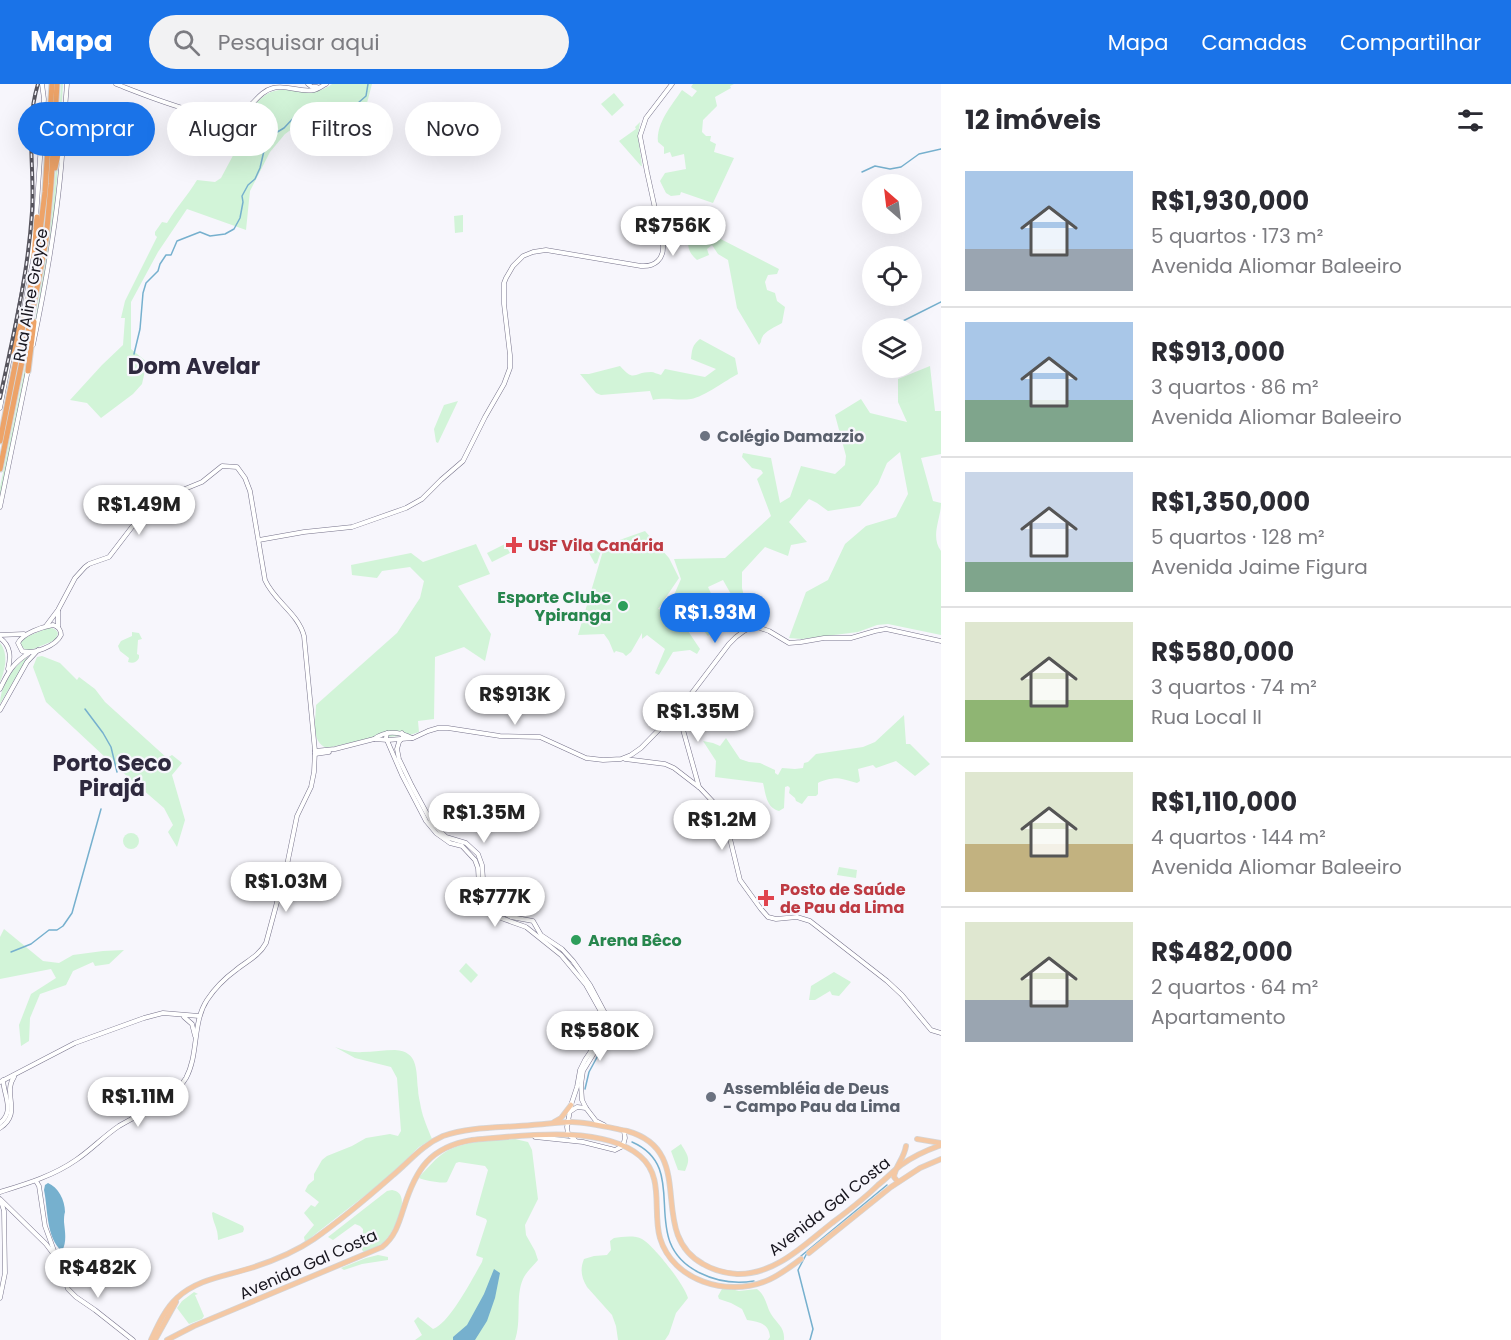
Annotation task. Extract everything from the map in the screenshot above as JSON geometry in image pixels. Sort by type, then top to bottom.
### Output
[{"type":"highway","points":[[0,441],[38,255],[44,209],[52,84]]},
{"type":"highway","points":[[28,370],[51,184],[57,84]]},
{"type":"highway","points":[[51,184],[57,156]]},
{"type":"highway","points":[[32,284],[37,217]]},
{"type":"highway","points":[[0,469],[39,281]]},
{"type":"highway","points":[[11,352],[28,306]]},
{"type":"main road","points":[[0,408],[37,217],[44,99],[42,84]]},
{"type":"main road","name":"Rua Aline Greyce","points":[[66,102],[67,84]]},
{"type":"main road","points":[[116,84],[180,107],[225,116],[239,114],[263,92],[272,88],[311,90],[319,86]]},
{"type":"main road","points":[[309,84],[312,87],[326,84]]},
{"type":"main road","points":[[259,540],[304,532],[350,528],[406,508],[422,499],[463,461],[504,384],[510,368],[504,303],[505,280],[517,262],[528,254],[546,250],[641,266],[649,266],[659,261],[663,254],[663,245],[640,136],[646,118],[672,84]]},
{"type":"main road","name":"Rua Aline Greyce","points":[[0,507],[44,294],[55,224],[62,156]]},
{"type":"main road","points":[[0,1192],[36,1181],[78,1159],[110,1133],[176,1091],[182,1084],[188,1074],[203,1006],[225,979],[259,954],[264,946],[287,866],[297,816],[311,786],[315,764],[304,636],[296,619],[267,585],[250,491],[247,481],[237,466],[222,466],[202,482],[175,493],[150,509],[109,556],[89,564],[78,574],[58,610],[46,626]]},
{"type":"main road","points":[[57,627],[58,610]]},
{"type":"main road","points":[[9,650],[21,637],[52,624],[61,633],[59,640],[40,649],[22,657],[14,659],[10,657]]},
{"type":"main road","points":[[621,759],[637,751],[682,706],[729,645],[748,629],[757,627],[765,629],[789,643],[824,638],[850,638],[886,629],[941,641]]},
{"type":"main road","points":[[0,636],[28,634]]},
{"type":"main road","points":[[0,636],[6,643],[10,657],[0,688]]},
{"type":"main road","points":[[21,637],[18,641],[19,648],[24,652],[32,652]]},
{"type":"main road","points":[[0,710],[27,662],[40,649]]},
{"type":"main road","points":[[6,674],[22,657]]},
{"type":"main road","points":[[682,706],[680,719],[700,788]]},
{"type":"main road","points":[[673,714],[678,715],[680,719]]},
{"type":"main road","points":[[374,739],[401,740],[413,738],[428,730],[441,728],[500,736],[540,737],[586,758],[641,761],[665,764],[674,768],[700,788],[717,806],[727,822],[738,872],[744,888],[764,914],[776,919],[797,917],[810,921],[902,995],[931,1030],[941,1033]]},
{"type":"main road","points":[[315,753],[374,739],[387,733],[402,733],[413,738]]},
{"type":"main road","points":[[387,733],[386,737],[402,775],[426,821],[436,833],[450,843],[462,846],[475,860],[478,868],[478,885],[486,904],[501,918],[527,928],[561,955],[586,985],[600,1010],[604,1023],[600,1038],[580,1070],[571,1105],[567,1129],[568,1134],[575,1140]]},
{"type":"main road","points":[[402,733],[403,737],[397,749],[411,786],[432,823],[446,837],[466,843],[478,854],[482,865],[484,892],[490,901],[500,911],[511,917],[533,921],[541,934],[562,949],[591,985],[606,1015],[606,1025],[602,1040],[582,1071],[581,1094],[586,1108],[607,1127]]},
{"type":"main road","points":[[314,741],[325,752]]},
{"type":"main road","points":[[637,751],[637,757],[641,761]]},
{"type":"main road","points":[[315,764],[325,752]]},
{"type":"main road","points":[[685,777],[693,777],[694,772]]},
{"type":"main road","points":[[527,928],[526,924],[529,920]]},
{"type":"main road","points":[[527,928],[532,929],[535,924]]},
{"type":"main road","points":[[185,1015],[203,1006]]},
{"type":"main road","points":[[3,1080],[87,1038],[151,1015],[163,1013],[199,1017]]},
{"type":"main road","points":[[185,1015],[192,1024],[196,1040]]},
{"type":"main road","points":[[0,1126],[6,1124],[11,1114],[10,1085],[11,1080],[19,1072]]},
{"type":"main road","points":[[3,1080],[10,1085]]},
{"type":"main road","points":[[0,1126],[8,1111],[8,1102],[2,1088],[3,1080]]},
{"type":"main road","points":[[552,1123],[561,1118],[571,1105]]},
{"type":"main road","points":[[570,1112],[577,1107],[586,1108]]},
{"type":"main road","name":"Avenida Gal Costa","points":[[151,1339],[171,1304],[186,1291],[207,1280],[266,1263],[309,1242],[375,1191],[420,1150],[444,1136],[460,1132],[581,1122],[624,1131],[645,1139],[657,1149],[663,1159],[669,1177],[674,1223],[683,1245],[699,1262],[712,1269],[735,1274],[753,1272],[777,1264],[846,1212],[907,1161],[941,1144]]},
{"type":"main road","points":[[528,1136],[568,1134],[591,1137],[623,1146],[624,1131]]},
{"type":"main road","name":"Avenida Gal Costa","points":[[166,1340],[207,1320],[382,1247],[397,1230],[415,1177],[428,1161],[442,1150],[464,1142],[528,1136],[575,1140],[615,1150],[623,1146],[640,1156],[651,1170],[656,1189],[660,1240],[669,1257],[687,1274],[705,1282],[732,1287],[759,1283],[773,1278],[801,1259]]},
{"type":"main road","points":[[917,1139],[941,1144]]},
{"type":"main road","points":[[898,1182],[894,1177],[895,1170],[904,1156],[906,1146]]},
{"type":"main road","name":"Avenida Gal Costa","points":[[809,1253],[898,1182],[920,1168],[941,1159]]},
{"type":"main road","points":[[36,1181],[39,1186],[47,1234],[71,1294],[133,1340]]},
{"type":"main road","points":[[1,1200],[50,1248],[57,1261]]},
{"type":"main road","points":[[0,1298],[4,1273],[4,1211],[1,1200]]},
{"type":"main road","points":[[4,1211],[10,1209]]},
{"type":"main road","points":[[40,1238],[44,1238],[47,1234]]},
{"type":"green space","points":[[61,84],[63,84],[62,102],[60,102]]},
{"type":"green space","points":[[332,84],[372,84],[367,102],[290,102],[290,130],[278,142],[278,102],[257,102],[267,94],[279,90],[308,92],[324,89]]},
{"type":"green space","points":[[693,84],[734,84],[715,97],[717,106],[703,120],[702,132],[706,136],[711,136],[710,141],[716,144],[714,152],[734,158],[713,203],[681,192],[680,195],[671,196],[666,193],[660,181],[665,173],[686,169],[684,154],[672,157],[670,152],[664,154],[664,147],[658,142],[658,135],[666,114],[682,90],[692,97],[697,91],[691,87]]},
{"type":"green space","points":[[614,93],[624,105],[612,116],[601,104]]},
{"type":"green space","points":[[640,122],[638,136],[642,166],[619,141],[636,129],[635,127]]},
{"type":"green space","points":[[58,156],[52,237],[30,350],[50,234]]},
{"type":"green space","points":[[233,156],[268,156],[250,191],[246,230],[187,209],[158,252],[131,302],[131,349],[147,362],[142,384],[133,394],[101,418],[87,403],[70,400],[123,345],[125,318],[121,318],[125,301],[157,237],[155,232],[162,222],[167,223],[197,180],[215,182],[221,178]]},
{"type":"green space","points":[[463,215],[463,232],[455,233],[454,216]]},
{"type":"green space","points":[[707,232],[779,269],[777,274],[768,275],[765,282],[767,290],[775,293],[777,301],[785,307],[782,323],[766,333],[759,345],[737,308],[728,260],[718,254],[712,245],[707,249],[709,255],[697,260],[690,252],[688,242],[702,242]]},
{"type":"green space","points":[[700,339],[735,358],[738,374],[696,398],[653,400],[650,391],[601,395],[596,393],[580,374],[620,366],[632,375],[651,372],[661,375],[665,369],[705,377],[716,369],[691,359],[692,350]]},
{"type":"green space","points":[[27,357],[26,372],[0,500],[0,487]]},
{"type":"green space","points":[[930,366],[935,411],[941,411],[941,454],[921,458],[933,501],[941,503],[936,539],[941,551],[941,635],[888,624],[877,625],[858,632],[802,639],[789,638],[806,592],[828,580],[845,544],[866,526],[896,517],[908,494],[900,452],[887,463],[878,484],[860,506],[828,511],[809,499],[789,522],[807,542],[791,545],[788,556],[765,547],[742,572],[742,588],[746,604],[742,604],[738,594],[732,596],[723,580],[708,587],[721,614],[709,622],[713,630],[708,636],[693,617],[682,622],[700,649],[697,654],[690,650],[673,652],[659,675],[655,673],[665,649],[647,635],[642,639],[642,633],[631,652],[626,656],[616,651],[614,653],[604,634],[578,635],[603,551],[611,543],[645,531],[669,558],[679,578],[658,609],[667,611],[681,579],[674,559],[725,558],[771,516],[757,479],[763,473],[761,470],[752,468],[742,457],[743,453],[771,458],[780,503],[790,497],[801,466],[835,474],[845,465],[846,456],[835,415],[861,399],[870,413],[907,422],[898,402],[898,379],[922,378],[922,369]]},
{"type":"green space","points":[[458,401],[438,443],[436,442],[434,429],[444,405]]},
{"type":"green space","points":[[476,544],[490,574],[458,586],[491,634],[485,661],[464,647],[435,657],[434,719],[418,721],[419,732],[367,739],[327,748],[322,745],[318,741],[315,730],[316,705],[397,633],[420,598],[424,581],[410,567],[382,571],[377,578],[352,575],[351,565],[411,553],[423,562]]},
{"type":"green space","points":[[505,544],[510,553],[492,562],[487,553]]},
{"type":"green space","points":[[600,546],[602,548],[595,564],[588,551]]},
{"type":"green space","points":[[50,627],[58,633],[53,641],[31,650],[21,644],[24,638]]},
{"type":"green space","points":[[132,632],[139,633],[142,639],[138,640],[139,658],[132,663],[128,662],[129,658],[120,651],[118,646],[121,641],[132,636]]},
{"type":"green space","points":[[0,643],[3,647],[5,667],[0,682]]},
{"type":"green space","points":[[42,656],[60,663],[77,680],[79,677],[95,689],[105,702],[167,758],[172,755],[182,763],[172,775],[185,820],[177,847],[168,832],[173,825],[164,808],[46,702],[33,667],[37,657]]},
{"type":"green space","points":[[28,657],[0,704],[2,690],[8,677]]},
{"type":"green space","points":[[904,715],[906,744],[910,744],[930,764],[915,776],[896,761],[876,768],[873,765],[858,769],[860,781],[857,783],[836,778],[818,783],[818,794],[808,796],[802,804],[789,793],[788,786],[785,787],[784,808],[779,811],[769,804],[763,783],[715,777],[716,761],[703,741],[720,746],[726,738],[740,759],[760,763],[775,770],[778,775],[782,768],[803,768],[804,763],[816,754],[863,747],[875,742]]},
{"type":"green space","points":[[128,833],[134,833],[139,841],[137,847],[128,849],[123,844],[123,838]]},
{"type":"green space","points":[[839,867],[857,870],[856,878],[837,875]]},
{"type":"green space","points":[[4,929],[43,961],[59,963],[73,955],[124,950],[109,964],[95,966],[93,962],[73,971],[66,985],[40,994],[30,1018],[29,1041],[21,1046],[19,1025],[31,994],[56,978],[51,969],[0,979],[0,937]]},
{"type":"green space","points":[[466,963],[478,975],[471,983],[459,971]]},
{"type":"green space","points":[[834,972],[851,982],[839,996],[832,995],[830,991],[815,1000],[809,1000],[811,986]]},
{"type":"green space","points":[[335,1047],[355,1052],[395,1050],[408,1054],[415,1064],[421,1108],[432,1139],[419,1147],[385,1180],[305,1242],[304,1237],[314,1225],[304,1213],[311,1205],[315,1207],[319,1202],[305,1191],[314,1180],[314,1174],[322,1160],[366,1138],[390,1134],[398,1136],[401,1131],[397,1078],[391,1067],[355,1058]]},
{"type":"green space","points":[[515,1139],[528,1142],[532,1150],[538,1199],[525,1225],[526,1235],[538,1260],[523,1279],[515,1340],[415,1340],[422,1335],[414,1321],[418,1317],[433,1329],[440,1325],[460,1300],[482,1262],[483,1258],[476,1255],[487,1221],[476,1213],[488,1170],[485,1166],[459,1162],[456,1163],[447,1182],[419,1178],[438,1157],[458,1146]]},
{"type":"green space","points":[[681,1144],[688,1157],[685,1171],[678,1170],[671,1151]]},
{"type":"green space","points":[[392,1190],[398,1193],[402,1205],[393,1230],[383,1243],[364,1252],[362,1250],[363,1229],[355,1224],[333,1240],[328,1237],[387,1191]]},
{"type":"green space","points":[[213,1212],[243,1226],[243,1232],[218,1240]]},
{"type":"green space","points":[[614,1238],[639,1238],[647,1243],[675,1275],[688,1298],[676,1313],[665,1340],[618,1340],[612,1315],[585,1283],[582,1276],[584,1259],[607,1255],[611,1250],[610,1241]]},
{"type":"green space","points":[[378,1255],[388,1257],[388,1260],[362,1264],[344,1270],[341,1268],[366,1258]]},
{"type":"green space","points":[[722,1289],[739,1291],[757,1289],[782,1329],[784,1340],[768,1340],[769,1332],[765,1326],[747,1320],[742,1309],[719,1299],[718,1296]]},
{"type":"green space","points":[[194,1292],[198,1294],[195,1295],[204,1316],[189,1324],[177,1308]]},
{"type":"water","points":[[48,1183],[58,1191],[65,1207],[65,1241],[62,1251],[53,1239],[48,1223],[44,1190]]},
{"type":"water","points":[[494,1269],[500,1273],[487,1321],[475,1340],[453,1340],[453,1337],[467,1325],[484,1294]]},
{"type":"waterway","points":[[134,354],[146,283],[158,271],[166,255],[171,255],[177,241],[200,232],[210,236],[225,234],[234,229],[240,218],[242,196],[248,185],[255,179],[269,137],[284,128],[299,112],[308,108],[346,108],[358,103],[366,96],[368,84]]},
{"type":"waterway","points":[[862,172],[875,166],[890,169],[901,167],[919,154],[941,149]]},
{"type":"waterway","points":[[909,318],[941,302]]},
{"type":"waterway","points":[[85,709],[111,747],[117,772]]},
{"type":"waterway","points":[[11,952],[31,944],[49,930],[57,930],[63,926],[72,913],[101,809]]},
{"type":"waterway","points":[[608,1038],[613,1022]]},
{"type":"waterway","points":[[585,1089],[589,1072],[602,1048]]},
{"type":"waterway","points":[[632,1142],[650,1154],[660,1169],[670,1243],[681,1259],[700,1273],[713,1278],[733,1282],[754,1281]]},
{"type":"waterway","points":[[801,1256],[887,1185]]},
{"type":"waterway","points":[[807,1253],[798,1270],[813,1329],[810,1340]]},
{"type":"railway","points":[[0,398],[30,236],[33,196],[32,115],[38,84]]},
{"type":"place","name":"Colégio Damazzio","points":[[705,436]]},
{"type":"place","name":"USF Vila Canária","points":[[514,545]]},
{"type":"place","name":"Esporte Clube Ypiranga","points":[[623,606]]},
{"type":"place","name":"Posto de Saúde de Pau da Lima","points":[[766,898]]},
{"type":"place","name":"Arena Bêco","points":[[576,940]]},
{"type":"place","name":"Assembléia de Deus - Campo Pau da Lima","points":[[711,1097]]},
{"type":"district","name":"Dom Avelar","points":[[194,366]]},
{"type":"district","name":"Porto Seco Pirajá","points":[[112,776]]}]
